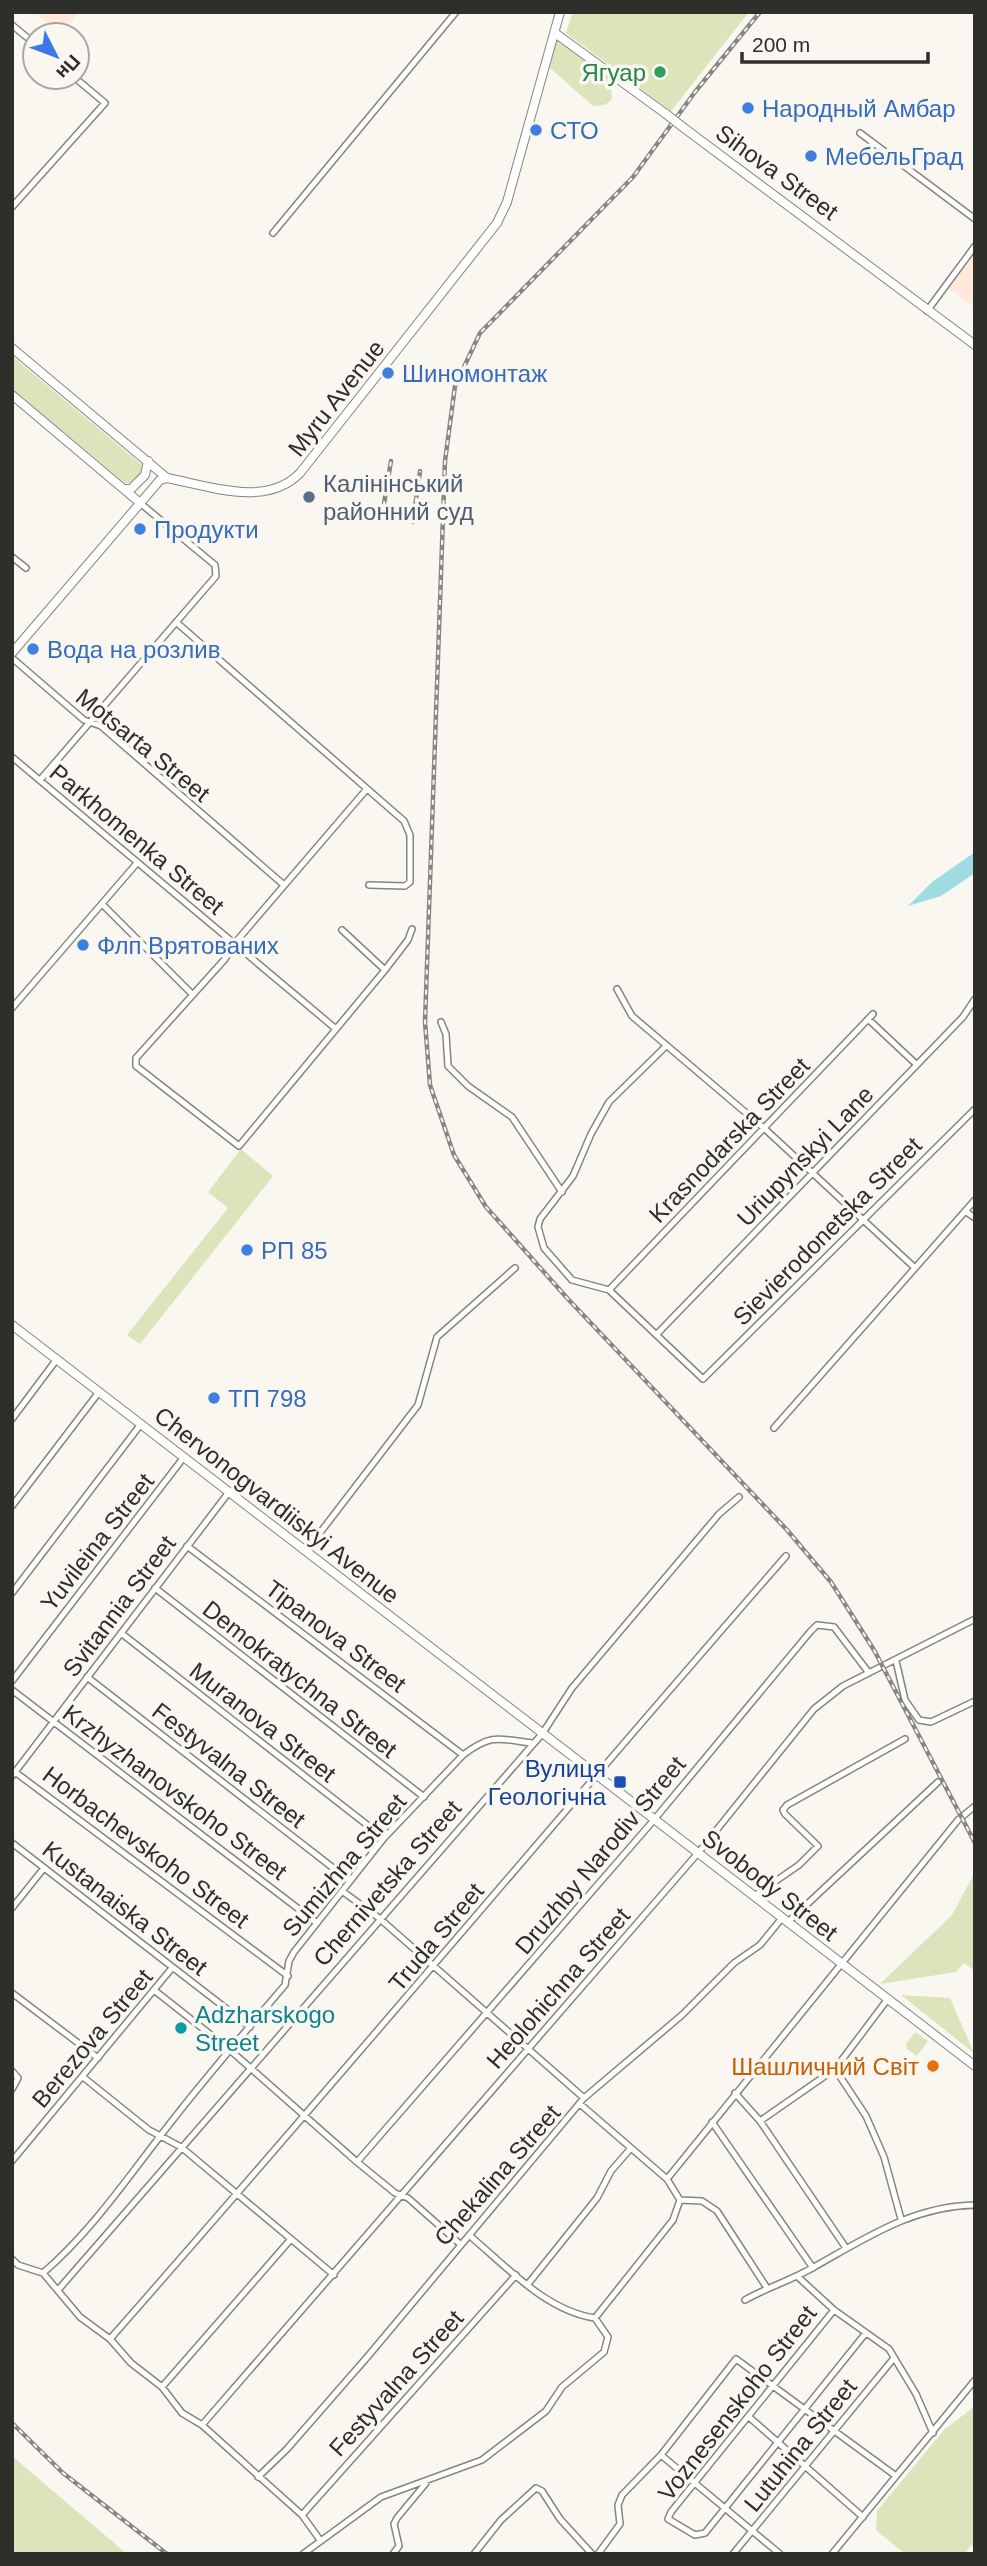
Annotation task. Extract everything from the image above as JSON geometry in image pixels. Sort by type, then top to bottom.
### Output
[{"type":"main road","name":"Myru Avenue","points":[[167,478],[244,492],[266,492],[279,490],[300,473],[497,223],[509,192],[560,12]]},
{"type":"main road","name":"Sihova Street","points":[[555,33],[813,221],[927,312],[975,345]]},
{"type":"main road","points":[[12,348],[167,478],[156,483],[139,502],[12,656]]},
{"type":"main road","points":[[12,395],[139,502]]},
{"type":"main road","points":[[124,489],[131,489],[145,475],[148,461]]},
{"type":"main road","name":"Chervonogvardiiskyi Avenue","points":[[13,1328],[57,1359],[542,1734]]},
{"type":"main road","name":"Svobody Street","points":[[542,1734],[975,2066]]},
{"type":"street","points":[[273,233],[456,12]]},
{"type":"street","points":[[12,207],[105,103],[91,91]]},
{"type":"street","points":[[860,132],[975,219]]},
{"type":"street","points":[[927,312],[975,246]]},
{"type":"street","points":[[40,780],[218,570],[139,502]]},
{"type":"street","points":[[12,557],[26,568]]},
{"type":"street","points":[[176,622],[404,821],[410,835],[409,884],[369,885]]},
{"type":"street","name":"Motsarta Street","points":[[12,656],[84,720],[100,726],[132,752],[284,885]]},
{"type":"street","name":"Parkhomenka Street","points":[[12,757],[336,1029]]},
{"type":"street","points":[[366,790],[136,1058],[136,1066],[239,1146],[385,970],[408,940],[412,929]]},
{"type":"street","points":[[12,1008],[138,863]]},
{"type":"street","points":[[102,904],[192,995]]},
{"type":"street","points":[[342,930],[385,970]]},
{"type":"street","points":[[617,989],[632,1016],[765,1129],[914,1268]]},
{"type":"street","name":"Uriupynskyi Lane","points":[[657,1334],[963,1017],[975,999]]},
{"type":"street","name":"Krasnodarska Street","points":[[609,1290],[871,1016],[916,1064]]},
{"type":"street","points":[[441,1022],[446,1034],[448,1066],[468,1086],[512,1116],[562,1192]]},
{"type":"street","points":[[657,1334],[609,1290],[572,1280],[544,1248],[538,1227],[540,1219],[573,1176],[591,1134],[609,1102],[666,1046]]},
{"type":"street","name":"Sievierodonetska Street","points":[[657,1334],[705,1378],[975,1109]]},
{"type":"street","points":[[774,1427],[975,1200]]},
{"type":"street","points":[[965,1211],[975,1218]]},
{"type":"street","points":[[306,1551],[418,1405],[437,1337],[515,1268]]},
{"type":"street","points":[[12,1419],[57,1359]]},
{"type":"street","points":[[12,1506],[99,1392]]},
{"type":"street","points":[[12,1593],[141,1424]]},
{"type":"street","name":"Yuvileina Street","points":[[12,1681],[184,1457]]},
{"type":"street","name":"Svitannia Street","points":[[14,1774],[229,1492]]},
{"type":"street","name":"Chernivetska Street","points":[[58,2290],[379,1918],[542,1734],[596,1658],[719,1514],[739,1497]]},
{"type":"street","name":"Tipanova Street","points":[[187,1546],[463,1755]]},
{"type":"street","name":"Truda Street","points":[[110,2339],[434,1967],[596,1773],[786,1556]]},
{"type":"street","name":"Demokratychna Street","points":[[155,1588],[424,1797]]},
{"type":"street","name":"Heolohichna Street","points":[[202,2426],[698,1853],[814,1709],[843,1686],[975,1619]]},
{"type":"street","name":"Druzhby Narodiv Street","points":[[357,2162],[488,2014],[817,1625],[834,1627],[869,1673]]},
{"type":"street","name":"Muranova Street","points":[[121,1633],[384,1838]]},
{"type":"street","points":[[896,1661],[905,1700],[919,1720],[931,1722],[975,1701]]},
{"type":"street","name":"Festyvalna Street","points":[[87,1677],[350,1881]]},
{"type":"street","name":"Krzhyzhanovskoho Street","points":[[12,1690],[317,1923]]},
{"type":"street","name":"Sumizhna Street","points":[[43,2273],[66,2254],[104,2210],[160,2136],[285,1985],[289,1961],[384,1838],[463,1755],[488,1738],[532,1743]]},
{"type":"street","points":[[753,1896],[799,1865],[818,1846],[785,1814],[783,1810],[787,1805],[905,1739]]},
{"type":"street","name":"Horbachevskoho Street","points":[[14,1774],[288,1976]]},
{"type":"street","name":"Chekalina Street","points":[[258,2477],[341,2386],[582,2101],[681,2015],[734,1963],[760,1945],[938,1782]]},
{"type":"street","points":[[667,2179],[958,1820],[975,1806]]},
{"type":"street","name":"Kustanaiska Street","points":[[12,1843],[250,2027]]},
{"type":"street","points":[[12,1908],[44,1868]]},
{"type":"street","points":[[342,1891],[379,1918],[528,2050],[667,2179],[680,2200]]},
{"type":"street","name":"Berezova Street","points":[[12,2161],[172,1968]]},
{"type":"street","points":[[154,1990],[230,2050],[357,2162],[401,2196],[408,2198],[460,2244]]},
{"type":"street","points":[[12,1993],[98,2058]]},
{"type":"street","points":[[760,2121],[835,2069],[887,2000]]},
{"type":"street","points":[[835,2069],[866,2116],[884,2157],[901,2219]]},
{"type":"street","points":[[12,2071],[18,2078],[12,2089]]},
{"type":"street","points":[[83,2077],[149,2130],[181,2147],[334,2275]]},
{"type":"street","points":[[735,2093],[760,2121],[846,2248]]},
{"type":"street","points":[[712,2122],[813,2268]]},
{"type":"street","points":[[527,2284],[597,2198],[611,2171],[631,2148]]},
{"type":"street","points":[[680,2200],[702,2201],[717,2211],[766,2288]]},
{"type":"street","points":[[595,2318],[673,2220],[680,2200]]},
{"type":"street","points":[[745,2300],[813,2268],[901,2219],[928,2210],[975,2205]]},
{"type":"street","points":[[303,2554],[381,2497],[426,2483],[482,2460],[546,2411],[562,2387],[604,2352],[608,2337],[595,2318],[576,2315],[527,2284],[470,2236]]},
{"type":"street","points":[[162,2387],[291,2239]]},
{"type":"street","points":[[12,2259],[18,2265],[43,2273],[80,2317],[110,2339],[131,2363],[162,2387],[182,2413],[202,2426],[302,2515],[320,2540]]},
{"type":"street","name":"Festyvalna Street","points":[[302,2515],[516,2275]]},
{"type":"street","points":[[797,2276],[834,2310],[865,2334],[876,2338],[894,2358],[933,2433]]},
{"type":"street","name":"Voznesenskoho Street","points":[[725,2509],[701,2536],[668,2519],[834,2310]]},
{"type":"street","points":[[725,2509],[865,2334]]},
{"type":"street","name":"Lutuhina Street","points":[[733,2554],[894,2358]]},
{"type":"street","points":[[598,2554],[620,2524],[618,2505],[622,2495],[661,2455],[736,2359],[896,2476]]},
{"type":"street","points":[[832,2554],[975,2380]]},
{"type":"street","points":[[748,2417],[863,2517]]},
{"type":"street","points":[[661,2455],[780,2554]]},
{"type":"street","points":[[393,2554],[399,2546],[394,2524],[426,2483]]},
{"type":"street","points":[[474,2554],[501,2520],[536,2488],[542,2491],[560,2519],[592,2554]]},
{"type":"shaded area","points":[[35,12],[79,12],[72,21],[46,21]]},
{"type":"shaded area","points":[[975,246],[975,308],[946,286]]},
{"type":"green space","name":"Ягуар","points":[[573,12],[749,12],[671,111],[566,33]]},
{"type":"green space","points":[[563,39],[603,70],[611,88],[612,99],[605,105],[593,106],[550,68],[556,41]]},
{"type":"green space","points":[[12,356],[142,465],[142,472],[132,483],[125,483],[12,389]]},
{"type":"green space","points":[[241,1149],[273,1176],[140,1344],[127,1335],[228,1208],[208,1192]]},
{"type":"green space","points":[[975,1872],[975,1971],[964,1963],[956,1972],[880,1984],[952,1915]]},
{"type":"green space","points":[[901,1995],[950,1998],[974,2053]]},
{"type":"green space","points":[[915,2032],[928,2041],[917,2056],[907,2049],[906,2044]]},
{"type":"green space","points":[[975,2406],[975,2549],[971,2545],[965,2554],[905,2554],[876,2530],[877,2511],[944,2430]]},
{"type":"green space","points":[[12,2456],[127,2554],[12,2554]]},
{"type":"water","points":[[975,852],[975,873],[941,896],[908,906],[932,882]]},
{"type":"railway","points":[[760,12],[695,92],[633,177],[480,333],[455,386],[445,461],[425,1022],[430,1085],[454,1155],[486,1207],[568,1299],[787,1530],[831,1582],[874,1650],[975,1843]]},
{"type":"railway","points":[[382,516],[391,461]]},
{"type":"railway","points":[[413,522],[420,471]]},
{"type":"railway","points":[[12,2423],[63,2473],[167,2554]]},
{"type":"place","name":"Ягуар","points":[[660,72]]},
{"type":"place","name":"Народный Амбар","points":[[748,108]]},
{"type":"place","name":"СТО","points":[[536,130]]},
{"type":"place","name":"МебельГрад","points":[[811,156]]},
{"type":"place","name":"Шиномонтаж","points":[[388,373]]},
{"type":"place","name":"Калінінський районний суд","points":[[309,497]]},
{"type":"place","name":"Продукти","points":[[140,529]]},
{"type":"place","name":"Вода на розлив","points":[[33,649]]},
{"type":"place","name":"Флп Врятованих","points":[[83,945]]},
{"type":"place","name":"РП 85","points":[[247,1250]]},
{"type":"place","name":"ТП 798","points":[[214,1398]]},
{"type":"place","name":"Вулиця Геологічна","points":[[620,1782]]},
{"type":"place","name":"Adzharskogo Street","points":[[181,2028]]},
{"type":"place","name":"Шашличний Світ","points":[[933,2066]]}]
